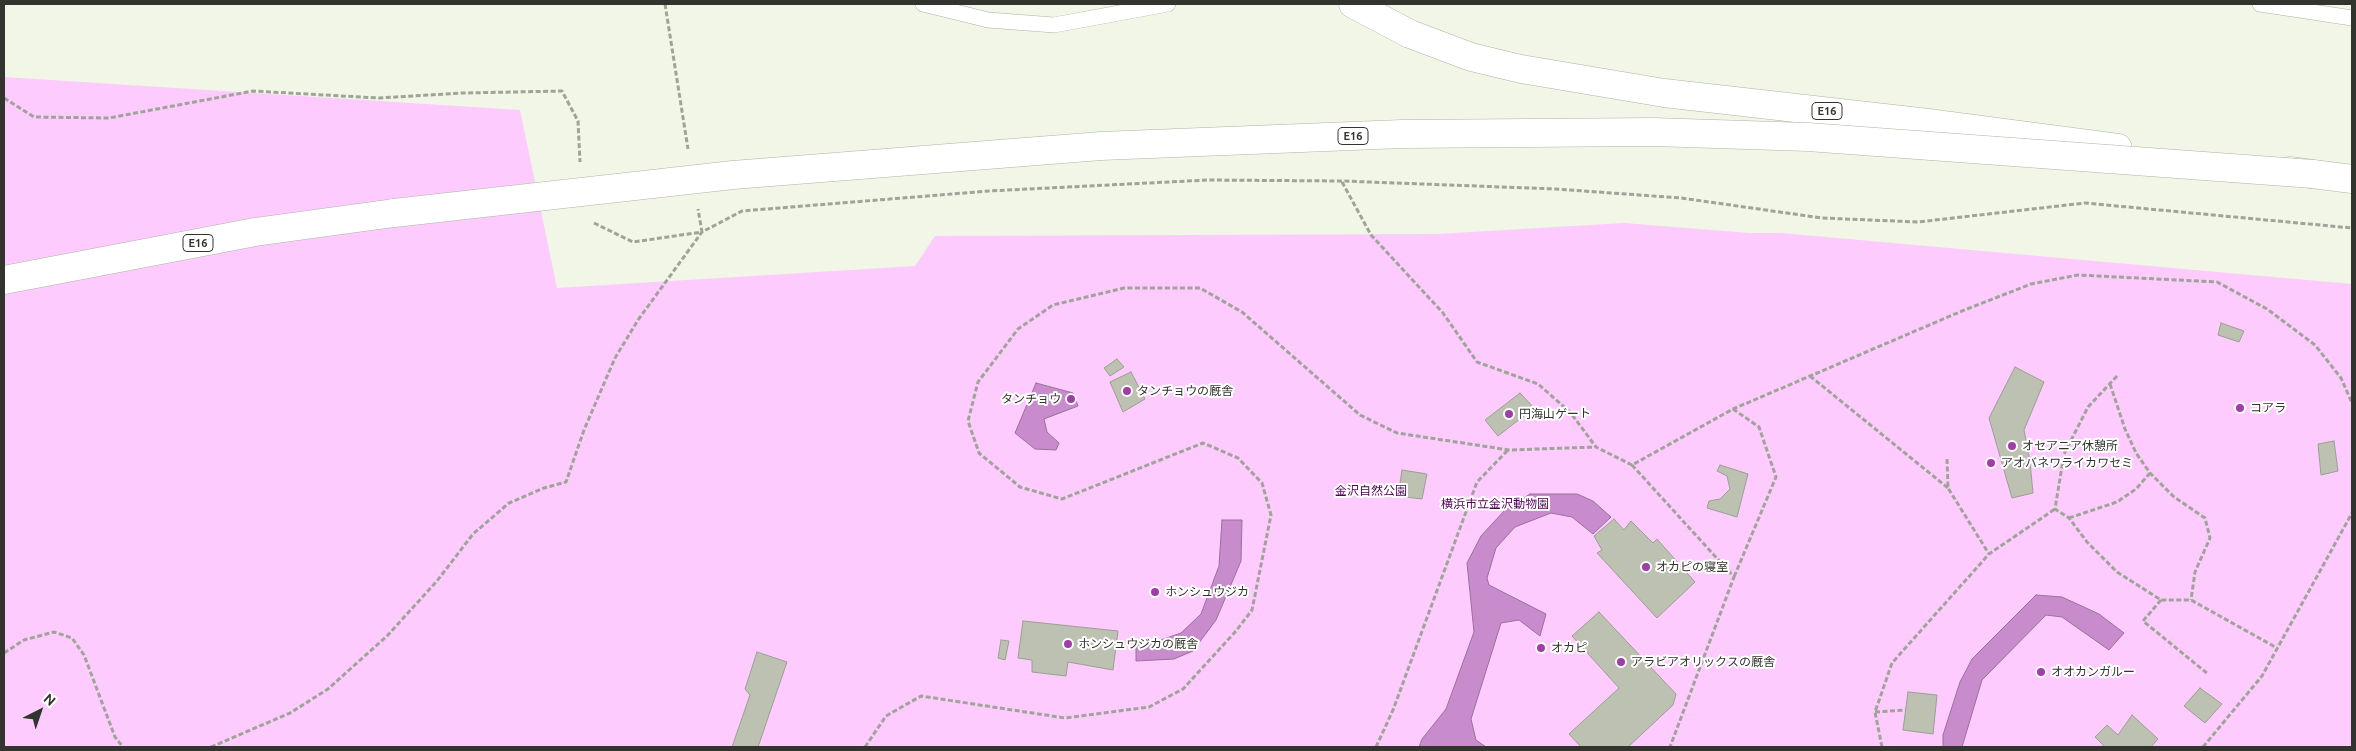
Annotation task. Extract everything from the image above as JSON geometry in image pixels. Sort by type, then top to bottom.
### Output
[{"type":"highway","name":"E16","points":[[1352,4],[1410,34],[1471,57],[1521,69],[1664,93],[1928,123],[2352,179]]},
{"type":"highway","name":"E16","points":[[4,280],[255,232],[394,213],[733,175],[1101,146],[1402,134],[1653,132],[1808,137],[2313,174]]},
{"type":"lane","points":[[923,4],[988,20],[1054,25],[1168,4]]},
{"type":"lane","points":[[2260,4],[2352,18]]},
{"type":"path","points":[[665,4],[690,159]]},
{"type":"path","points":[[4,98],[34,117],[109,118],[253,91],[379,98],[562,91],[578,121],[580,170]]},
{"type":"path","points":[[591,222],[633,242],[702,232],[742,210],[989,191],[1207,180],[1342,181],[1556,190],[1681,198],[1822,218],[1918,222],[2086,202],[2352,228]]},
{"type":"path","points":[[1342,181],[1371,235],[1443,313],[1477,362],[1538,384],[1570,412],[1596,447]]},
{"type":"path","points":[[211,747],[290,713],[328,689],[387,636],[437,581],[473,534],[509,503],[544,488],[566,482],[584,430],[614,358],[638,320],[702,232],[697,204]]},
{"type":"path","points":[[1632,464],[1733,409],[1962,311],[2031,284],[2078,275],[2217,282],[2267,309],[2315,345],[2341,378],[2352,403]]},
{"type":"path","points":[[865,747],[886,716],[921,696],[1065,718],[1149,707],[1183,689],[1236,631],[1252,610],[1271,515],[1262,483],[1238,458],[1203,443],[1062,499],[1020,487],[980,453],[968,421],[978,382],[1018,329],[1053,305],[1124,288],[1200,288],[1242,312],[1360,415],[1397,433],[1508,450],[1596,447],[1632,464],[1734,577]]},
{"type":"path","points":[[1810,376],[1948,488],[1989,554]]},
{"type":"path","points":[[1882,747],[1875,712],[1892,663],[1989,554],[2055,509],[2064,454],[2088,407],[2117,376]]},
{"type":"path","points":[[2110,384],[2125,429],[2136,453],[2150,474],[2174,497],[2205,518],[2210,538],[2195,572],[2191,600]]},
{"type":"path","points":[[1670,747],[1734,577],[1776,477],[1759,427],[1733,409]]},
{"type":"path","points":[[1376,747],[1393,710],[1477,482],[1508,450]]},
{"type":"path","points":[[1947,460],[1948,488]]},
{"type":"path","points":[[2069,518],[2117,502],[2136,490],[2150,474]]},
{"type":"path","points":[[2055,509],[2069,518],[2087,542],[2117,572],[2161,600],[2191,600],[2277,648]]},
{"type":"path","points":[[2203,747],[2262,676],[2352,513]]},
{"type":"path","points":[[2161,600],[2143,621],[2208,674]]},
{"type":"path","points":[[4,653],[24,640],[54,632],[72,638],[84,655],[115,737],[123,747]]},
{"type":"path","points":[[1875,712],[1906,710]]},
{"type":"green space","name":"金沢自然公園","points":[[4,77],[520,110],[557,288],[915,266],[935,236],[1437,234],[1624,223],[1749,233],[1781,233],[2352,284],[2352,747],[4,747]]},
{"type":"shaded area","points":[[1036,383],[1073,393],[1078,406],[1044,419],[1047,432],[1059,443],[1056,450],[1035,449],[1015,433]]},
{"type":"shaded area","points":[[1530,494],[1577,494],[1593,501],[1611,517],[1593,534],[1572,517],[1551,513],[1515,527],[1496,548],[1487,578],[1489,585],[1546,614],[1540,636],[1519,620],[1501,623],[1471,719],[1476,740],[1486,747],[1419,747],[1422,739],[1446,709],[1474,632],[1467,563],[1481,536],[1505,510]]},
{"type":"shaded area","points":[[1222,520],[1242,520],[1241,561],[1216,620],[1193,651],[1174,659],[1136,661],[1136,643],[1158,641],[1181,633],[1201,614],[1219,566]]},
{"type":"shaded area","points":[[2036,595],[2062,597],[2099,614],[2124,633],[2109,650],[2062,617],[2046,615],[1982,680],[1962,747],[1943,747],[1943,735],[1960,682],[1972,659]]},
{"type":"building","points":[[2221,323],[2244,331],[2239,342],[2218,335]]},
{"type":"building","points":[[1117,359],[1124,367],[1110,376],[1104,368]]},
{"type":"building","name":"オセアニア休憩所","points":[[2015,367],[2044,382],[2024,430],[2033,493],[2012,498],[1989,418]]},
{"type":"building","name":"タンチョウの厩舎","points":[[1131,372],[1145,399],[1123,412],[1110,382]]},
{"type":"building","name":"円海山ゲート","points":[[1520,393],[1534,408],[1498,436],[1485,420]]},
{"type":"building","points":[[2334,441],[2338,471],[2321,475],[2318,444]]},
{"type":"building","points":[[1720,465],[1748,474],[1737,517],[1707,508],[1709,501],[1720,499],[1730,489],[1727,476],[1717,471]]},
{"type":"building","points":[[1402,470],[1427,474],[1422,499],[1398,496]]},
{"type":"building","name":"オカピの寝室","points":[[1614,519],[1624,530],[1631,521],[1653,543],[1657,539],[1695,582],[1657,618],[1597,553],[1602,550],[1594,536]]},
{"type":"building","name":"アラビアオリックスの厩舎","points":[[1599,612],[1676,694],[1673,705],[1628,747],[1581,747],[1569,734],[1619,688],[1572,636]]},
{"type":"building","name":"ホンシュウジカの厩舎","points":[[1023,621],[1118,631],[1113,670],[1068,662],[1066,676],[1032,672],[1032,660],[1018,658]]},
{"type":"building","points":[[1001,640],[1009,641],[1005,660],[998,658]]},
{"type":"building","points":[[757,652],[787,662],[758,747],[732,747],[750,695],[745,689]]},
{"type":"building","points":[[2200,688],[2222,704],[2205,723],[2184,706]]},
{"type":"building","points":[[1908,692],[1937,695],[1933,734],[1903,730]]},
{"type":"building","points":[[2132,715],[2158,739],[2151,747],[2105,747],[2095,737],[2107,725],[2118,735]]},
{"type":"place","name":"タンチョウの厩舎","points":[[1127,391]]},
{"type":"place","name":"タンチョウ","points":[[1071,399]]},
{"type":"place","name":"コアラ","points":[[2240,408]]},
{"type":"place","name":"円海山ゲート","points":[[1509,414]]},
{"type":"place","name":"オセアニア休憩所","points":[[2012,446]]},
{"type":"place","name":"アオバネワライカワセミ","points":[[1991,463]]},
{"type":"place","name":"オカピの寝室","points":[[1646,567]]},
{"type":"place","name":"ホンシュウジカ","points":[[1155,592]]},
{"type":"place","name":"ホンシュウジカの厩舎","points":[[1068,644]]},
{"type":"place","name":"オカピ","points":[[1541,648]]},
{"type":"place","name":"アラビアオリックスの厩舎","points":[[1621,662]]},
{"type":"place","name":"オオカンガルー","points":[[2041,672]]},
{"type":"park label","name":"横浜市立金沢動物園","points":[[1495,504]]}]
